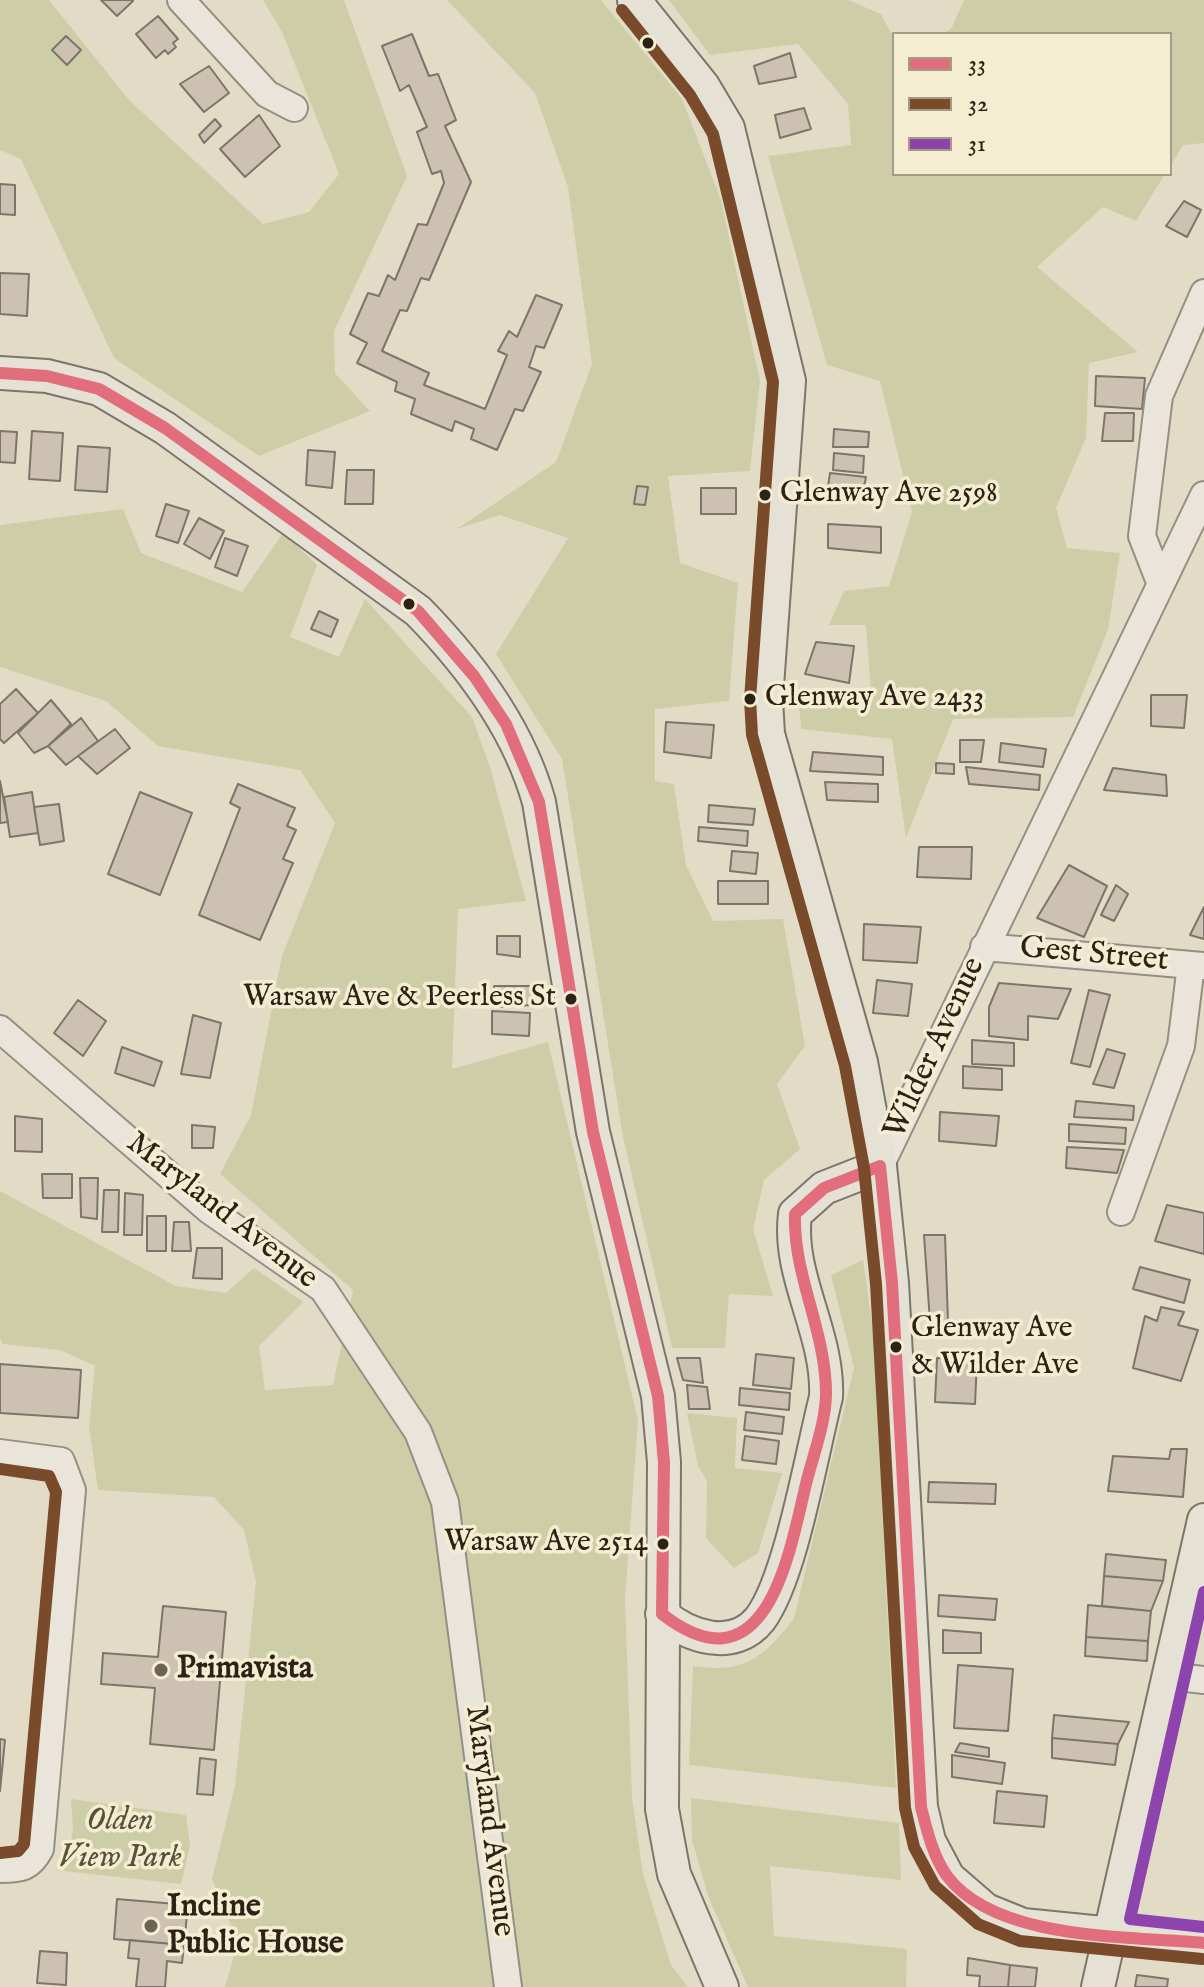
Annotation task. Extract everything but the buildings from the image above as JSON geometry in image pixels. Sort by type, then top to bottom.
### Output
[{"type":"main road","points":[[634,0],[703,86],[728,128],[789,381],[766,700],[768,734],[861,1062],[880,1166],[892,1283],[921,1807],[929,1841],[948,1877],[986,1910],[1023,1925],[1204,1943]]},
{"type":"main road","points":[[0,373],[47,376],[99,389],[165,428],[418,611],[452,645],[508,727],[530,770],[539,802],[593,1132],[658,1396],[664,1462],[662,1809],[674,1874],[722,1987]]},
{"type":"main road","name":"Wilder Avenue","points":[[662,1614],[692,1633],[711,1639],[744,1632],[758,1621],[770,1602],[784,1562],[826,1397],[827,1371],[823,1345],[793,1248],[795,1214],[824,1188],[880,1166]]},
{"type":"main road","points":[[1098,1987],[1204,1520]]},
{"type":"street","points":[[181,0],[267,94],[294,108]]},
{"type":"street","points":[[1160,582],[1142,536],[1159,396],[1204,293]]},
{"type":"street","name":"Wilder Avenue","points":[[880,1166],[1204,495]]},
{"type":"street","name":"Gest Street","points":[[984,947],[1198,965]]},
{"type":"street","points":[[1121,1212],[1181,1046],[1198,965]]},
{"type":"street","name":"Maryland Avenue","points":[[0,1029],[209,1210],[323,1289],[418,1432],[445,1502],[483,1774],[508,1987]]},
{"type":"street","points":[[0,1453],[61,1461],[72,1490],[40,1849],[32,1863],[21,1869],[0,1869]]},
{"type":"street","points":[[1169,1676],[1204,1680]]},
{"type":"green space","points":[[0,0],[49,0],[129,100],[263,224],[309,212],[339,174],[282,32],[263,0],[344,0],[407,176],[334,331],[335,373],[370,411],[259,456],[114,358],[21,159],[0,150]]},
{"type":"green space","points":[[447,0],[601,0],[682,99],[721,200],[760,381],[750,471],[668,476],[680,563],[738,583],[729,701],[655,709],[655,781],[674,784],[686,865],[713,921],[783,919],[805,1046],[777,1084],[800,1149],[764,1180],[753,1229],[773,1296],[729,1294],[725,1348],[672,1348],[623,1137],[562,759],[496,654],[568,538],[500,515],[457,529],[556,462],[592,364],[568,187],[535,93]]},
{"type":"green space","points":[[669,0],[848,0],[881,14],[892,35],[892,176],[1164,176],[1136,221],[1103,207],[1037,267],[1138,352],[1089,363],[1086,438],[1056,508],[1067,548],[1120,553],[1108,630],[1073,717],[953,719],[906,838],[892,739],[801,729],[798,690],[871,693],[866,625],[829,625],[844,591],[889,586],[912,512],[880,381],[827,365],[768,156],[851,145],[848,104],[798,44],[710,55]]},
{"type":"green space","points":[[964,0],[1204,0],[1204,143],[1183,145],[1172,164],[1172,32],[946,32],[951,29]]},
{"type":"green space","points":[[123,509],[141,553],[242,592],[283,533],[317,565],[290,637],[339,657],[365,599],[472,717],[491,770],[526,901],[458,909],[452,1069],[548,1042],[638,1420],[625,1599],[632,1797],[643,1874],[671,1965],[688,1987],[225,1987],[238,1942],[212,1879],[235,1786],[256,1582],[244,1530],[214,1497],[98,1490],[89,1426],[95,1366],[60,1350],[3,1344],[0,1339],[0,1191],[176,1286],[226,1293],[254,1268],[303,1302],[259,1346],[265,1390],[333,1385],[353,1290],[220,1174],[251,1115],[282,956],[335,823],[300,770],[158,746],[106,701],[0,667],[0,525]]},
{"type":"green space","points":[[863,1260],[874,1339],[896,1788],[689,1765],[693,1666],[726,1668],[751,1660],[773,1644],[794,1618],[854,1368],[831,1275]]},
{"type":"green space","points":[[687,1413],[737,1418],[735,1468],[782,1473],[758,1553],[734,1568],[706,1538],[707,1481],[698,1466]]},
{"type":"green space","points":[[691,1798],[899,1823],[901,1880],[770,1866],[774,1936],[907,1949],[906,1987],[748,1987],[708,1896],[692,1840]]},
{"type":"green space","name":"Olden View Park","points":[[71,1799],[186,1815],[190,1846],[181,1884],[64,1871],[73,1830]]},
{"type":"transit line","name":"32","points":[[622,10],[690,95],[713,134],[773,382],[750,699],[752,735],[845,1066],[864,1168],[876,1284],[905,1808],[914,1847],[935,1886],[978,1924],[1020,1941],[1202,1959]]},
{"type":"transit line","name":"33","points":[[0,373],[47,376],[99,389],[165,428],[418,611],[474,676],[506,724],[539,802],[593,1132],[658,1396],[664,1462],[662,1614]]},
{"type":"transit line","name":"33","points":[[880,1166],[892,1283],[921,1807],[934,1852],[947,1876],[969,1897],[997,1913],[1066,1931],[1204,1943]]},
{"type":"transit line","name":"33","points":[[662,1614],[697,1634],[725,1638],[748,1628],[765,1608],[779,1581],[790,1550],[821,1428],[826,1393],[821,1348],[799,1259],[795,1214],[824,1188],[880,1166]]},
{"type":"transit line","name":"32","points":[[0,1469],[49,1476],[56,1492],[24,1844],[18,1851],[0,1853]]},
{"type":"transit line","name":"31","points":[[1204,1592],[1130,1919],[1204,1927]]},
{"type":"place","name":"Glenway Ave 2598","points":[[765,495]]},
{"type":"place","name":"Glenway Ave 2433","points":[[750,699]]},
{"type":"place","name":"Warsaw Ave & Peerless St","points":[[571,999]]},
{"type":"place","name":"Glenway Ave & Wilder Ave","points":[[896,1347]]},
{"type":"place","name":"Warsaw Ave 2514","points":[[663,1544]]},
{"type":"place","name":"Primavista","points":[[161,1670]]},
{"type":"place","name":"Incline Public House","points":[[151,1926]]}]
